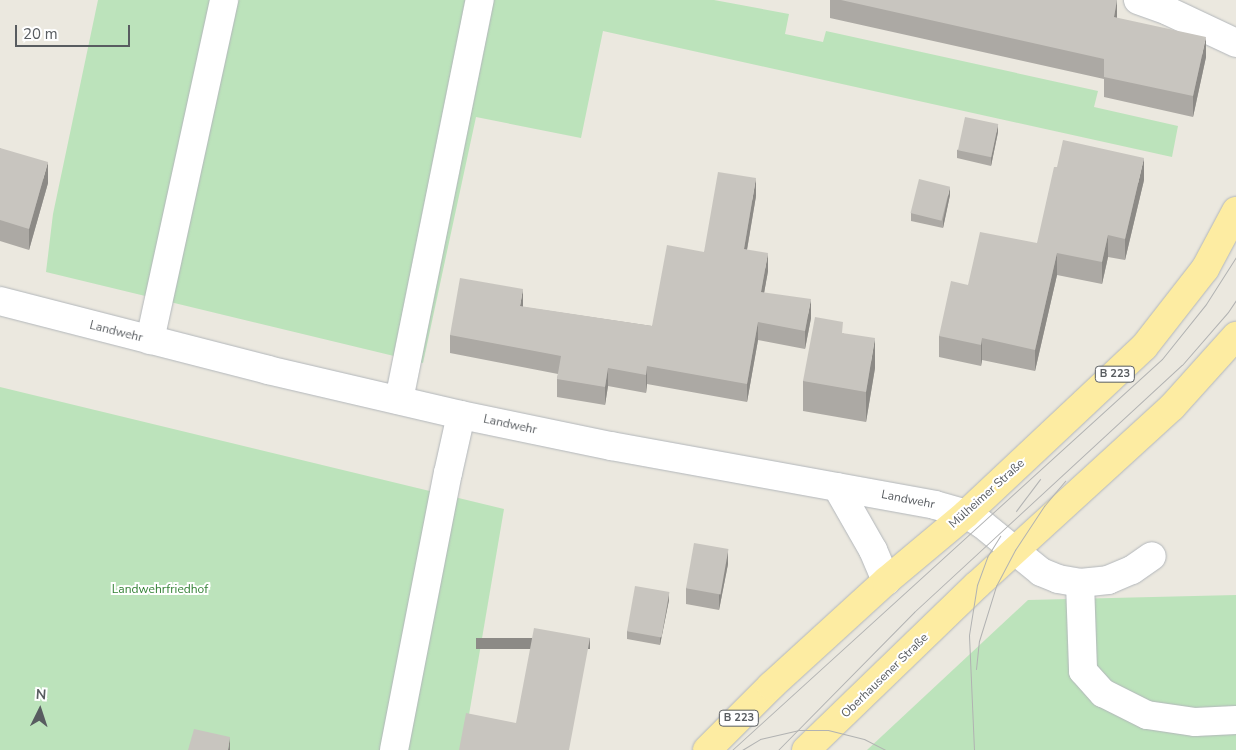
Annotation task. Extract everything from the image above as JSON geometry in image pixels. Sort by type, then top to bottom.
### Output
[{"type":"main road","name":"Mülheimer Straße","points":[[707,750],[772,686],[886,581],[966,514],[1144,347],[1205,269],[1236,211]]},
{"type":"main road","points":[[1015,550],[1172,407],[1236,336]]},
{"type":"main road","name":"Oberhausener Straße","points":[[806,750],[1015,550]]},
{"type":"street","points":[[150,340],[224,0]]},
{"type":"street","points":[[398,400],[480,0]]},
{"type":"street","points":[[1138,0],[1168,11],[1236,43]]},
{"type":"street","name":"Landwehr","points":[[0,301],[150,340],[461,415],[610,446],[935,505],[966,514],[1041,572],[1058,579],[1080,583],[1108,580],[1132,570],[1152,556]]},
{"type":"street","points":[[394,750],[461,415]]},
{"type":"street","points":[[837,487],[873,550],[886,581]]},
{"type":"street","points":[[1080,583],[1083,671],[1103,693],[1147,715],[1195,722],[1236,720]]},
{"type":"green space","points":[[98,0],[714,0],[789,14],[785,34],[823,42],[826,31],[1098,91],[1094,107],[1178,126],[1172,157],[603,31],[581,138],[476,117],[423,363],[46,272],[53,214]]},
{"type":"green space","name":"Landwehrfriedhof","points":[[0,387],[504,509],[463,750],[0,750]]},
{"type":"green space","points":[[1236,595],[1236,750],[867,750],[1028,600]]},
{"type":"building","points":[[841,0],[1117,0],[1114,17],[1206,37],[1193,96],[1104,77],[1104,59]]},
{"type":"building","points":[[965,117],[998,124],[991,157],[958,150]]},
{"type":"building","points":[[1063,140],[1144,158],[1125,239],[1108,235],[1102,262],[1057,253],[1035,350],[982,338],[981,345],[939,336],[951,281],[968,285],[980,232],[1037,243],[1054,167],[1057,167]]},
{"type":"building","points":[[0,148],[48,162],[29,229],[0,220]]},
{"type":"building","points":[[718,172],[756,178],[744,249],[768,253],[761,292],[811,299],[805,331],[758,322],[747,384],[647,366],[646,375],[608,368],[605,387],[557,379],[561,356],[450,335],[460,278],[523,289],[520,306],[652,326],[667,245],[704,252]]},
{"type":"building","points":[[919,179],[950,187],[942,221],[911,213]]},
{"type":"building","points":[[815,317],[843,322],[842,333],[875,338],[866,392],[803,381]]},
{"type":"building","points":[[694,543],[728,549],[720,594],[686,588]]},
{"type":"building","points":[[635,586],[669,592],[661,637],[627,631]]},
{"type":"building","points":[[534,628],[590,638],[569,750],[459,750],[466,713],[516,723]]},
{"type":"building","points":[[194,729],[230,737],[228,750],[188,750]]},
{"type":"tram line","points":[[732,750],[1162,359],[1206,304],[1236,257]]},
{"type":"tram line","points":[[778,750],[914,612],[1182,365],[1228,312],[1236,300]]},
{"type":"tram line","points":[[1016,511],[1040,479]]},
{"type":"tram line","points":[[976,669],[979,641],[996,586],[1015,550],[1044,506],[1065,481]]},
{"type":"tram line","points":[[974,750],[969,635],[977,585],[987,557],[1000,536]]},
{"type":"tram line","points":[[742,750],[760,739],[798,730],[828,730],[864,739],[886,750]]}]
